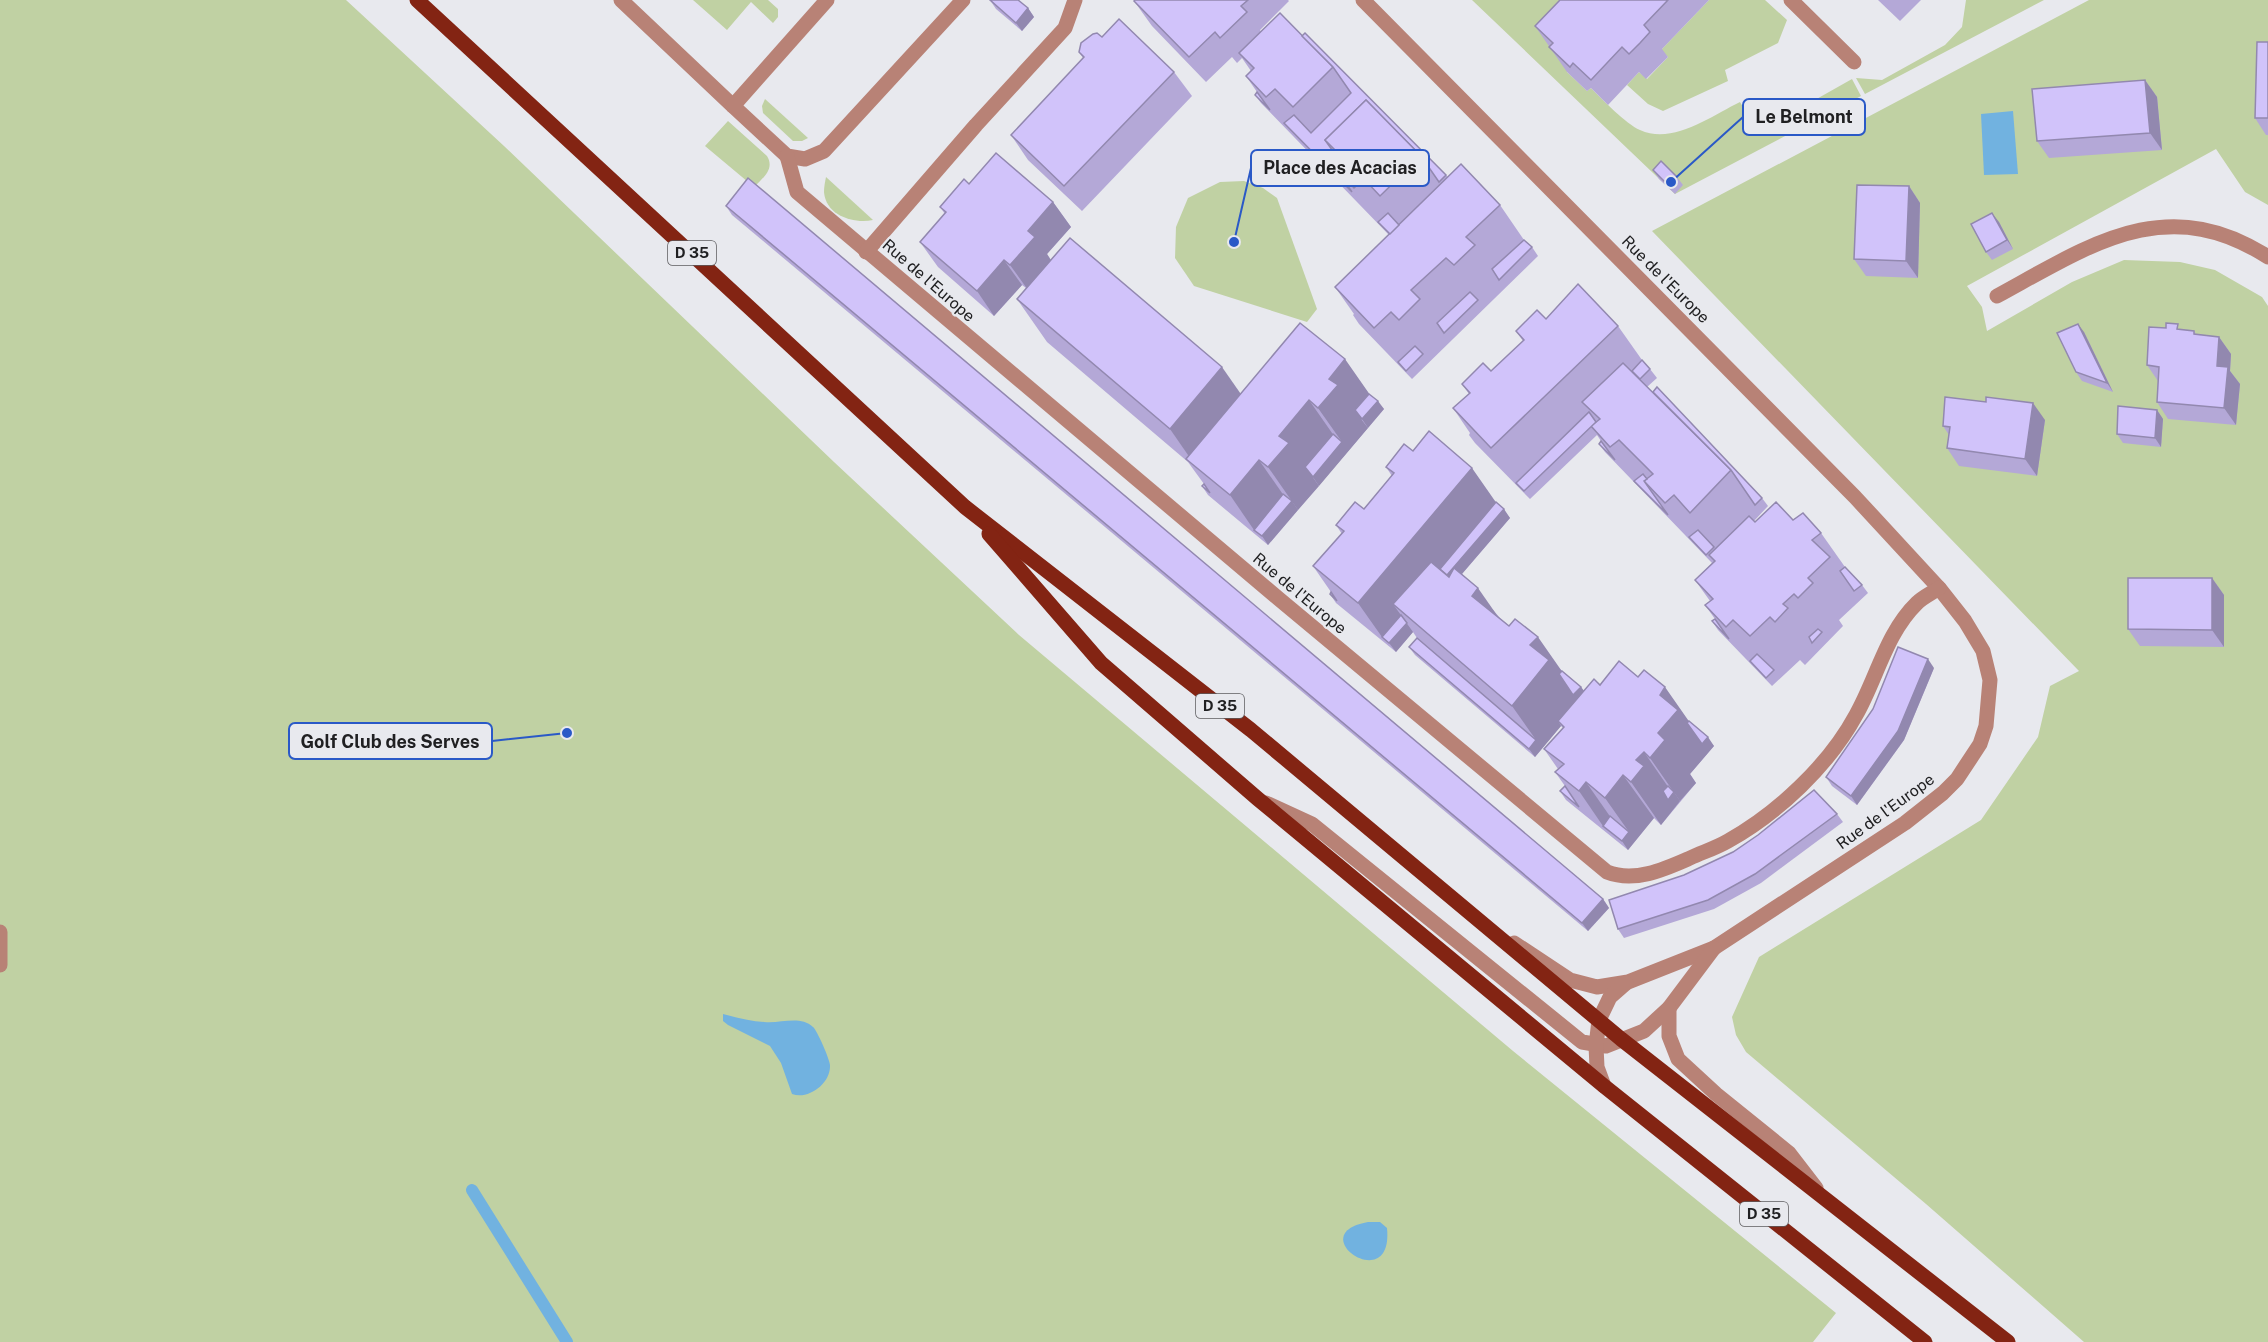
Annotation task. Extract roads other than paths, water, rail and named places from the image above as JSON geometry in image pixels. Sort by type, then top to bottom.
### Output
[{"type":"main road","name":"D 35","points":[[417,0],[965,507],[1251,730],[1621,1040],[2008,1342]]},
{"type":"main road","name":"D 35","points":[[965,507],[1101,663],[1258,799],[1604,1086],[1925,1342]]},
{"type":"street","points":[[621,0],[787,156],[796,192],[866,252]]},
{"type":"street","points":[[734,106],[826,0]]},
{"type":"street","points":[[787,156],[805,159],[824,151],[963,0]]},
{"type":"street","name":"Rue de l'Europe","points":[[1075,0],[1065,28],[976,125],[866,252],[1607,872],[1617,876],[1644,875],[1670,867],[1727,842],[1761,819],[1800,786],[1826,759],[1848,729],[1873,683],[1894,632],[1917,602],[1939,588]]},
{"type":"street","name":"Rue de l'Europe","points":[[1363,0],[1855,497],[1939,588],[1965,621],[1983,651],[1990,680],[1986,726],[1980,744],[1957,779],[1905,822],[1713,948],[1628,982],[1597,987],[1570,980],[1469,913]]},
{"type":"street","points":[[1791,0],[1854,62]]},
{"type":"street","points":[[1997,296],[2092,245],[2136,230],[2196,227],[2212,230],[2248,244],[2268,257]]},
{"type":"street","points":[[1258,799],[1312,824],[1582,1042],[1596,1046]]},
{"type":"street","points":[[0,932],[0,965]]},
{"type":"street","name":"Rue de l'Europe","points":[[1596,1046],[1606,1046],[1644,1031],[1669,1008],[1713,948]]},
{"type":"street","name":"Rue de l'Europe","points":[[1604,1086],[1597,1067],[1596,1046],[1599,1020],[1610,997],[1628,982]]},
{"type":"street","points":[[1669,1008],[1669,1036],[1678,1059],[1716,1094],[1790,1154],[1821,1195]]},
{"type":"water","points":[[2013,111],[2018,174],[1984,175],[1981,114]]},
{"type":"water","points":[[723,1014],[759,1022],[802,1021],[808,1023],[815,1029],[828,1057],[830,1065],[827,1078],[812,1092],[805,1095],[792,1094],[781,1063],[770,1046],[728,1025],[723,1021]]},
{"type":"water","points":[[1368,1222],[1380,1222],[1387,1228],[1385,1248],[1377,1258],[1366,1260],[1355,1256],[1346,1248],[1343,1238],[1350,1229]]},
{"type":"waterway","points":[[472,1190],[567,1342]]},
{"type":"place","name":"Le Belmont","points":[[1671,182]]},
{"type":"place","name":"Place des Acacias","points":[[1234,242]]},
{"type":"place","name":"Golf Club des Serves","points":[[567,733]]}]
